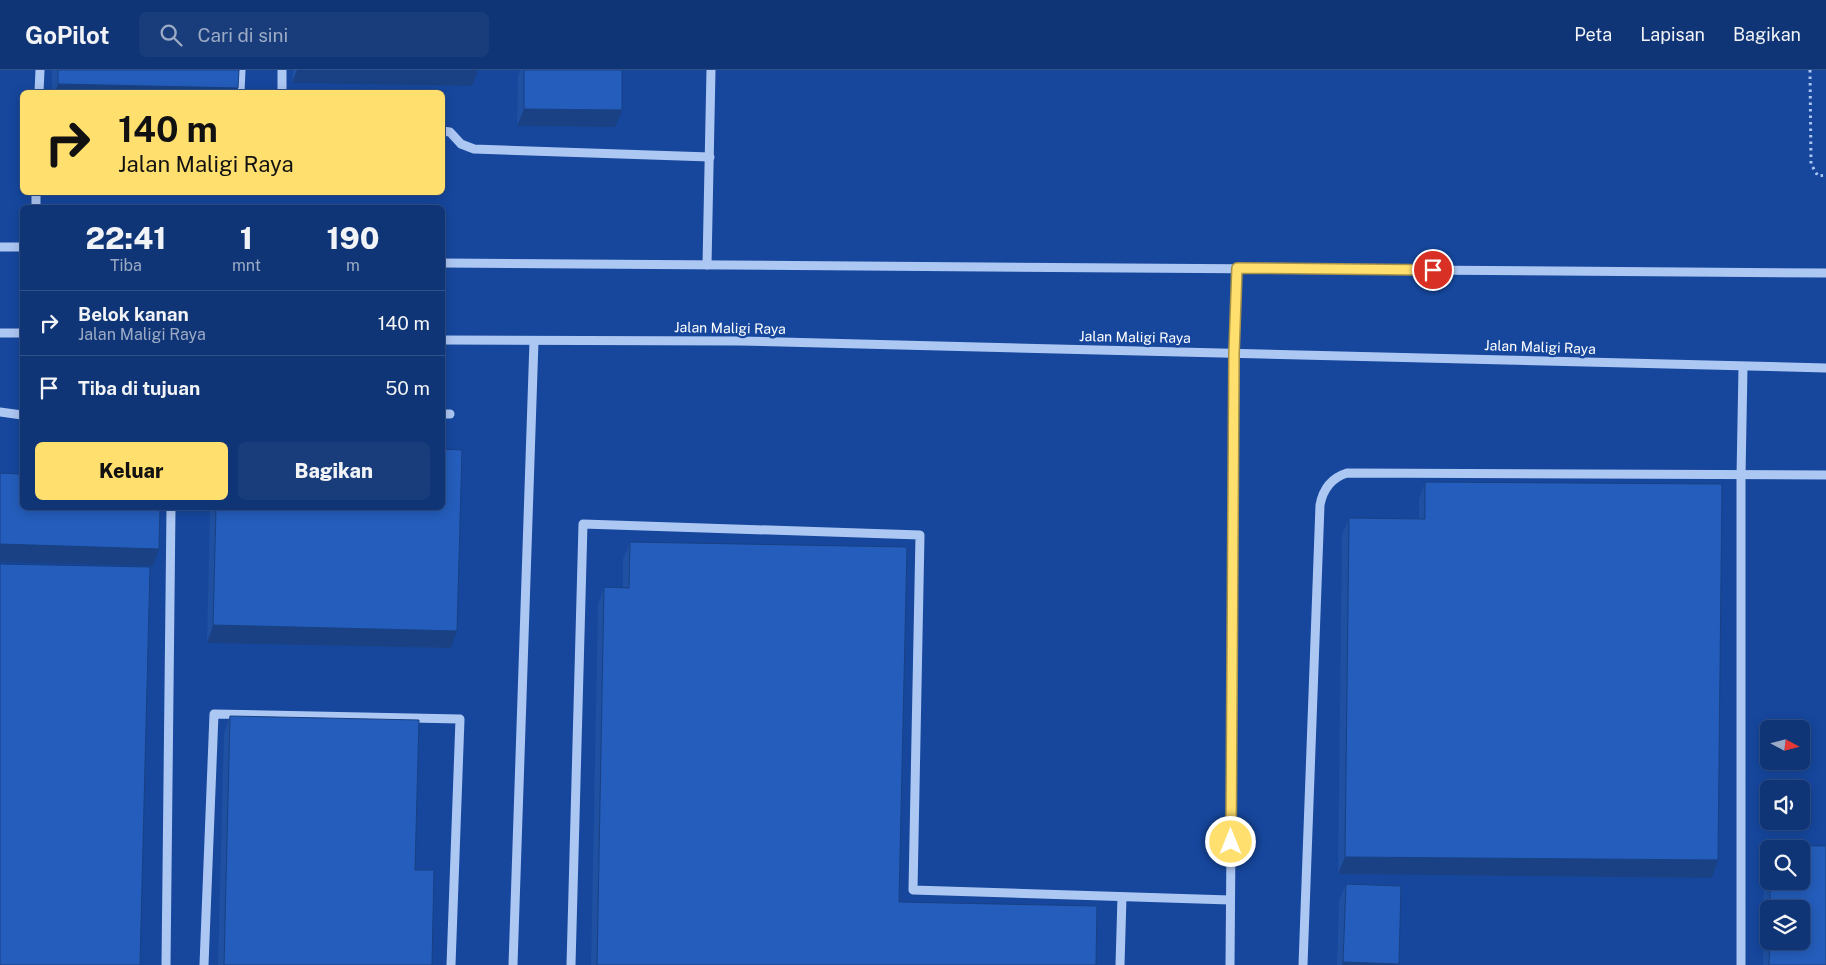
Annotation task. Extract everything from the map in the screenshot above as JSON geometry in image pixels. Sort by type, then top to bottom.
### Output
[{"type":"street","points":[[39,90],[40,70]]},
{"type":"street","points":[[240,90],[241,70]]},
{"type":"street","points":[[282,70],[282,90]]},
{"type":"street","points":[[707,265],[711,70]]},
{"type":"street","points":[[445,132],[450,132],[461,144],[474,149],[710,157]]},
{"type":"street","points":[[0,246],[20,248]]},
{"type":"street","points":[[445,262],[1826,273]]},
{"type":"street","points":[[1230,965],[1234,353],[1237,268]]},
{"type":"street","points":[[0,333],[20,334]]},
{"type":"street","name":"Jalan Maligi Raya","points":[[445,340],[739,341],[1826,368]]},
{"type":"street","points":[[512,965],[534,341]]},
{"type":"street","points":[[1741,965],[1740,476],[1743,367]]},
{"type":"street","points":[[0,412],[20,415]]},
{"type":"street","points":[[1303,965],[1320,505],[1322,494],[1329,483],[1338,475],[1347,472],[1740,476],[1826,475]]},
{"type":"street","points":[[166,965],[172,510]]},
{"type":"street","points":[[571,965],[583,524],[920,535],[913,890],[1230,900]]},
{"type":"street","points":[[204,965],[214,714],[460,719],[451,965]]},
{"type":"street","points":[[1120,965],[1122,897]]},
{"type":"path","points":[[1810,70],[1811,164],[1818,176],[1826,175]]},
{"type":"building","points":[[58,70],[239,70],[238,88],[58,84]]},
{"type":"building","points":[[524,70],[622,70],[622,110],[524,109]]},
{"type":"building","points":[[445,449],[462,450],[457,631],[213,625],[216,510],[445,510]]},
{"type":"building","points":[[0,473],[20,474],[20,510],[160,510],[159,549],[0,544]]},
{"type":"building","points":[[1425,482],[1722,484],[1718,860],[1345,857],[1349,518],[1425,519]]},
{"type":"building","points":[[630,542],[907,547],[899,902],[1097,906],[1096,965],[597,965],[604,587],[629,588]]},
{"type":"building","points":[[0,564],[150,567],[140,965],[0,965]]},
{"type":"building","points":[[230,716],[419,720],[415,870],[434,870],[432,965],[224,965]]},
{"type":"building","points":[[1810,846],[1826,846],[1826,965],[1769,965],[1770,950],[1810,950],[1810,900],[1770,900],[1770,890],[1810,890]]},
{"type":"building","points":[[1346,884],[1401,886],[1399,964],[1343,962]]},
{"type":"route","points":[[1231,842],[1234,353],[1237,268],[1433,270]]}]
